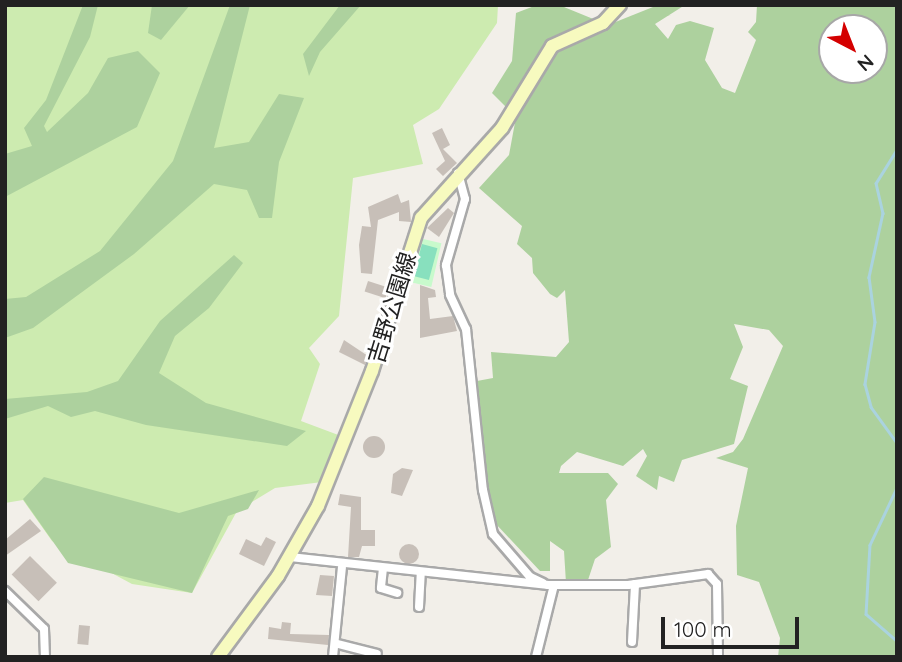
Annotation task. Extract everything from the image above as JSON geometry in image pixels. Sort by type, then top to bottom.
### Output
[{"type":"main road","name":"吉野公園線","points":[[218,657],[290,557],[373,371],[416,229],[458,173],[502,128],[552,46],[603,23],[620,5]]},
{"type":"street","points":[[458,173],[464,199],[446,265],[450,296],[466,328],[466,369],[478,405],[493,534],[530,578],[551,585]]},
{"type":"street","points":[[290,557],[342,567],[383,568],[421,574],[551,585],[635,584],[708,574],[715,578],[718,657]]},
{"type":"street","points":[[335,656],[342,567]]},
{"type":"street","points":[[383,568],[381,588],[397,593]]},
{"type":"street","points":[[419,607],[421,574]]},
{"type":"street","points":[[632,642],[635,584]]},
{"type":"street","points":[[536,657],[551,585]]},
{"type":"street","points":[[5,591],[44,629],[45,657]]},
{"type":"street","points":[[338,644],[377,654]]},
{"type":"green space","points":[[5,5],[498,5],[497,23],[439,109],[413,125],[423,164],[353,178],[339,316],[309,348],[320,364],[301,421],[341,436],[322,482],[275,488],[237,511],[192,593],[132,584],[52,541],[23,500],[5,503]]},
{"type":"green space","points":[[83,5],[98,5],[90,37],[44,126],[47,132],[88,93],[108,58],[138,51],[160,73],[137,127],[5,197],[5,154],[32,146],[24,128],[46,100]]},
{"type":"green space","points":[[152,5],[190,5],[161,40],[148,33]]},
{"type":"green space","points":[[230,5],[250,5],[214,148],[249,142],[279,94],[304,98],[279,162],[272,218],[259,218],[247,190],[214,184],[134,254],[33,328],[5,338],[5,299],[26,297],[100,251],[173,161]]},
{"type":"green space","points":[[340,5],[361,5],[320,52],[309,76],[303,54]]},
{"type":"green space","points":[[537,5],[559,5],[608,25],[658,5],[685,5],[655,24],[668,39],[676,25],[690,21],[714,28],[705,60],[722,88],[735,93],[756,40],[748,32],[756,22],[757,5],[897,5],[897,657],[778,657],[780,638],[759,582],[737,575],[736,526],[748,468],[716,458],[733,452],[743,439],[783,346],[769,330],[734,324],[743,347],[730,379],[748,386],[734,444],[682,460],[674,482],[659,476],[657,490],[636,476],[647,456],[643,449],[623,466],[577,452],[561,466],[559,473],[608,473],[618,484],[606,500],[611,547],[595,559],[587,583],[566,583],[564,551],[550,541],[550,571],[540,571],[495,523],[483,478],[477,381],[493,378],[491,352],[556,357],[569,342],[565,290],[557,298],[550,294],[533,273],[532,258],[517,244],[522,226],[479,188],[509,155],[516,117],[492,93],[512,61],[516,13]]},
{"type":"green space","points":[[419,238],[441,243],[431,287],[409,282]]},
{"type":"green space","points":[[422,244],[437,248],[429,280],[413,276]]},
{"type":"green space","points":[[234,255],[243,263],[209,308],[175,336],[159,373],[206,403],[306,431],[287,446],[146,425],[95,411],[71,417],[48,406],[5,419],[5,399],[87,392],[118,381],[160,321]]},
{"type":"green space","points":[[44,477],[179,513],[259,490],[248,509],[228,516],[192,593],[68,563],[23,499]]},
{"type":"building","points":[[442,128],[450,145],[443,149],[457,163],[443,176],[436,169],[445,161],[432,133]]},
{"type":"building","points":[[398,194],[401,203],[409,200],[411,222],[399,221],[399,212],[378,220],[372,274],[361,273],[359,245],[362,226],[371,227],[368,207]]},
{"type":"building","points":[[448,208],[454,213],[439,237],[427,228]]},
{"type":"building","points":[[368,281],[389,288],[386,298],[365,291]]},
{"type":"building","points":[[420,285],[435,290],[436,297],[428,298],[430,319],[453,316],[457,331],[420,338]]},
{"type":"building","points":[[344,340],[368,356],[365,365],[339,352]]},
{"type":"building","points":[[374,436],[382,439],[385,447],[382,455],[374,458],[366,455],[363,447],[366,439]]},
{"type":"building","points":[[402,468],[413,470],[402,496],[391,493],[393,474]]},
{"type":"building","points":[[340,494],[361,497],[361,530],[375,530],[375,546],[362,546],[359,557],[348,557],[351,507],[338,505]]},
{"type":"building","points":[[30,519],[41,531],[5,556],[5,540]]},
{"type":"building","points":[[266,537],[276,542],[264,566],[239,554],[246,539],[261,546]]},
{"type":"building","points":[[409,544],[416,547],[419,554],[416,561],[409,564],[402,561],[399,554],[402,547]]},
{"type":"building","points":[[30,556],[57,583],[38,601],[12,574]]},
{"type":"building","points":[[320,575],[334,576],[332,596],[316,595]]},
{"type":"building","points":[[282,622],[291,623],[290,634],[329,635],[328,645],[268,639],[269,627],[281,629]]},
{"type":"building","points":[[79,625],[90,626],[88,645],[77,644]]},
{"type":"waterway","points":[[897,47],[897,105]]},
{"type":"waterway","points":[[897,150],[876,183],[883,213],[869,277],[875,322],[865,384],[871,407],[897,443]]},
{"type":"waterway","points":[[897,488],[870,545],[866,614],[897,641]]}]
